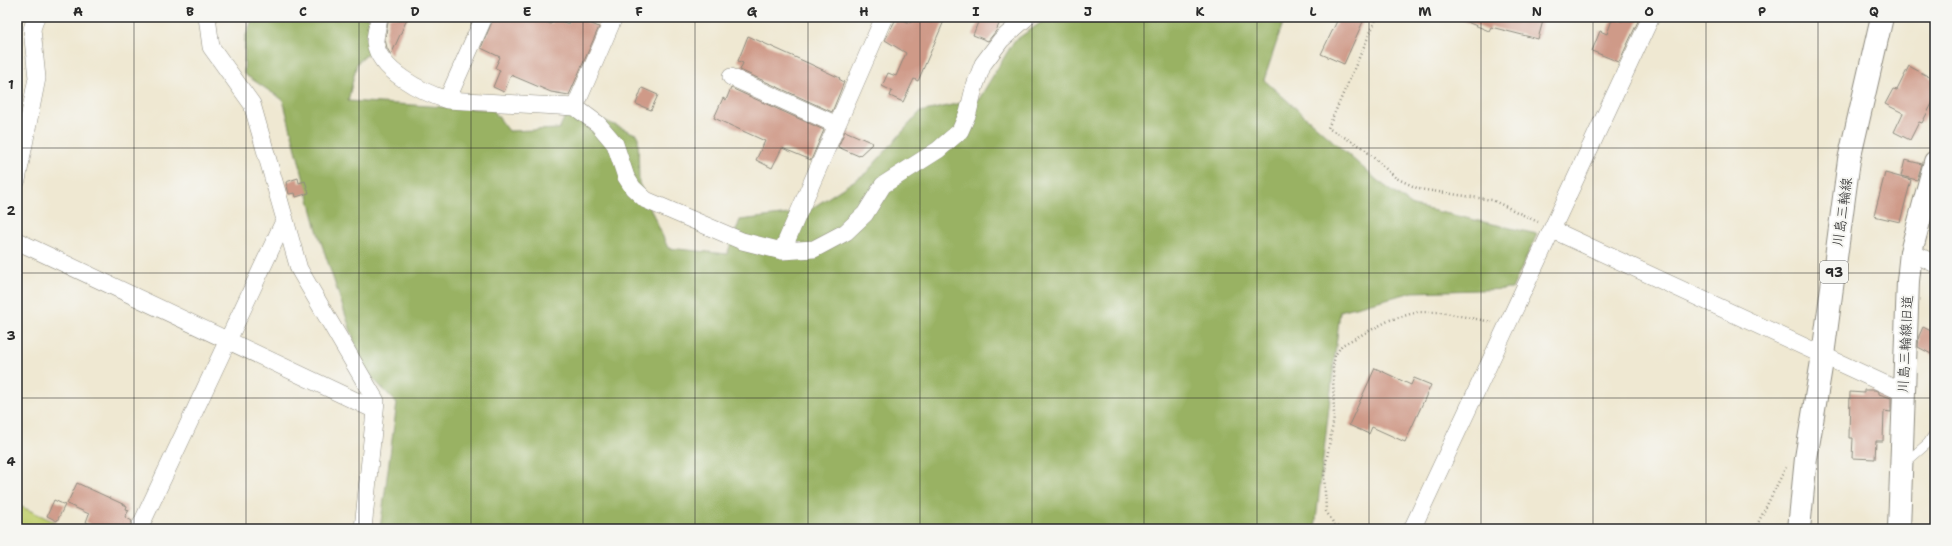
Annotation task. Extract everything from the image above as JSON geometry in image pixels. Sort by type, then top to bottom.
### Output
[{"type":"main road","name":"川島三輪線","points":[[1799,529],[1806,458],[1823,355],[1849,160],[1882,17]]},
{"type":"main road","name":"川島三輪線旧道","points":[[1899,529],[1902,392],[1908,281],[1912,252],[1935,162]]},
{"type":"street","points":[[17,180],[37,78],[32,29],[36,17]]},
{"type":"street","points":[[206,17],[211,47],[252,104],[299,269],[376,401],[364,529]]},
{"type":"street","points":[[379,17],[375,41],[380,57],[394,73],[434,96],[447,100],[575,107],[598,124],[615,144],[626,178],[633,188],[646,200],[742,241],[782,251],[814,249],[846,232],[865,214],[883,185],[938,150],[960,131],[968,113],[974,88],[983,64],[1000,40],[1027,17]]},
{"type":"street","points":[[447,100],[484,17]]},
{"type":"street","points":[[575,107],[614,17]]},
{"type":"street","points":[[782,251],[884,17]]},
{"type":"street","points":[[1412,529],[1553,230],[1651,17]]},
{"type":"street","points":[[731,77],[837,125]]},
{"type":"street","points":[[139,529],[285,219]]},
{"type":"street","points":[[1553,230],[1902,392]]},
{"type":"street","points":[[17,241],[375,410]]},
{"type":"street","points":[[1912,252],[1935,264]]},
{"type":"lane","points":[[1901,467],[1928,443],[1935,432]]},
{"type":"path","points":[[1377,17],[1328,128],[1362,148],[1396,178],[1419,189],[1492,200],[1553,230]]},
{"type":"path","points":[[1342,529],[1334,524],[1326,511],[1324,474],[1334,418],[1333,367],[1335,355],[1342,345],[1390,320],[1417,312],[1440,312],[1507,325]]},
{"type":"path","points":[[1755,529],[1788,462],[1806,458]]},
{"type":"green space","points":[[253,17],[381,17],[374,48],[357,63],[348,101],[493,110],[509,131],[559,129],[570,106],[638,135],[639,183],[668,248],[727,254],[740,220],[806,212],[866,173],[920,112],[979,99],[1014,41],[1049,17],[1285,17],[1264,80],[1378,181],[1413,206],[1537,234],[1512,289],[1413,292],[1340,311],[1315,529],[380,529],[397,403],[364,370],[317,230],[283,100],[244,74],[245,38]]},
{"type":"green space","points":[[22,507],[55,522],[52,529],[17,529],[17,517]]},
{"type":"building","points":[[389,17],[408,17],[391,55],[387,48],[385,39]]},
{"type":"building","points":[[494,17],[534,17],[551,24],[554,18],[568,24],[571,17],[575,17],[599,27],[569,95],[551,92],[511,75],[504,92],[493,87],[500,70],[495,68],[500,57],[481,48]]},
{"type":"building","points":[[897,17],[910,23],[912,17],[935,17],[944,21],[918,81],[914,79],[903,102],[890,96],[892,91],[882,86],[888,73],[896,76],[906,53],[885,40]]},
{"type":"building","points":[[980,17],[1002,17],[996,31],[988,41],[973,35]]},
{"type":"building","points":[[1339,17],[1365,17],[1344,64],[1321,54]]},
{"type":"building","points":[[1455,17],[1544,17],[1538,39],[1491,27],[1489,31]]},
{"type":"building","points":[[1613,17],[1622,21],[1624,17],[1640,17],[1619,62],[1592,51],[1600,31],[1607,34]]},
{"type":"building","points":[[748,36],[840,78],[839,79],[844,82],[832,112],[740,70],[743,63],[738,61]]},
{"type":"building","points":[[1909,66],[1935,80],[1935,98],[1922,123],[1919,122],[1910,140],[1894,132],[1903,113],[1885,104],[1893,89],[1897,90]]},
{"type":"building","points":[[642,88],[658,95],[651,110],[636,104]]},
{"type":"building","points":[[731,88],[824,130],[811,160],[782,148],[772,168],[756,160],[765,141],[714,118],[723,98],[726,100]]},
{"type":"building","points":[[845,131],[873,143],[859,156],[838,147]]},
{"type":"building","points":[[1905,160],[1922,164],[1917,180],[1901,176]]},
{"type":"building","points":[[1885,173],[1911,180],[1900,222],[1874,216]]},
{"type":"building","points":[[298,178],[299,183],[305,181],[309,193],[296,197],[295,193],[289,194],[286,182]]},
{"type":"building","points":[[1923,327],[1935,333],[1935,356],[1918,347],[1919,336]]},
{"type":"building","points":[[1375,368],[1411,385],[1414,378],[1431,385],[1405,442],[1372,427],[1369,434],[1349,425]]},
{"type":"building","points":[[1864,390],[1875,390],[1879,392],[1879,394],[1891,398],[1891,412],[1884,411],[1883,441],[1876,441],[1875,459],[1852,458],[1853,438],[1849,438],[1850,392],[1864,393]]},
{"type":"building","points":[[77,483],[127,506],[126,509],[129,510],[125,517],[132,521],[129,529],[100,529],[86,522],[89,514],[67,504]]},
{"type":"building","points":[[54,500],[65,505],[57,521],[47,516]]}]
